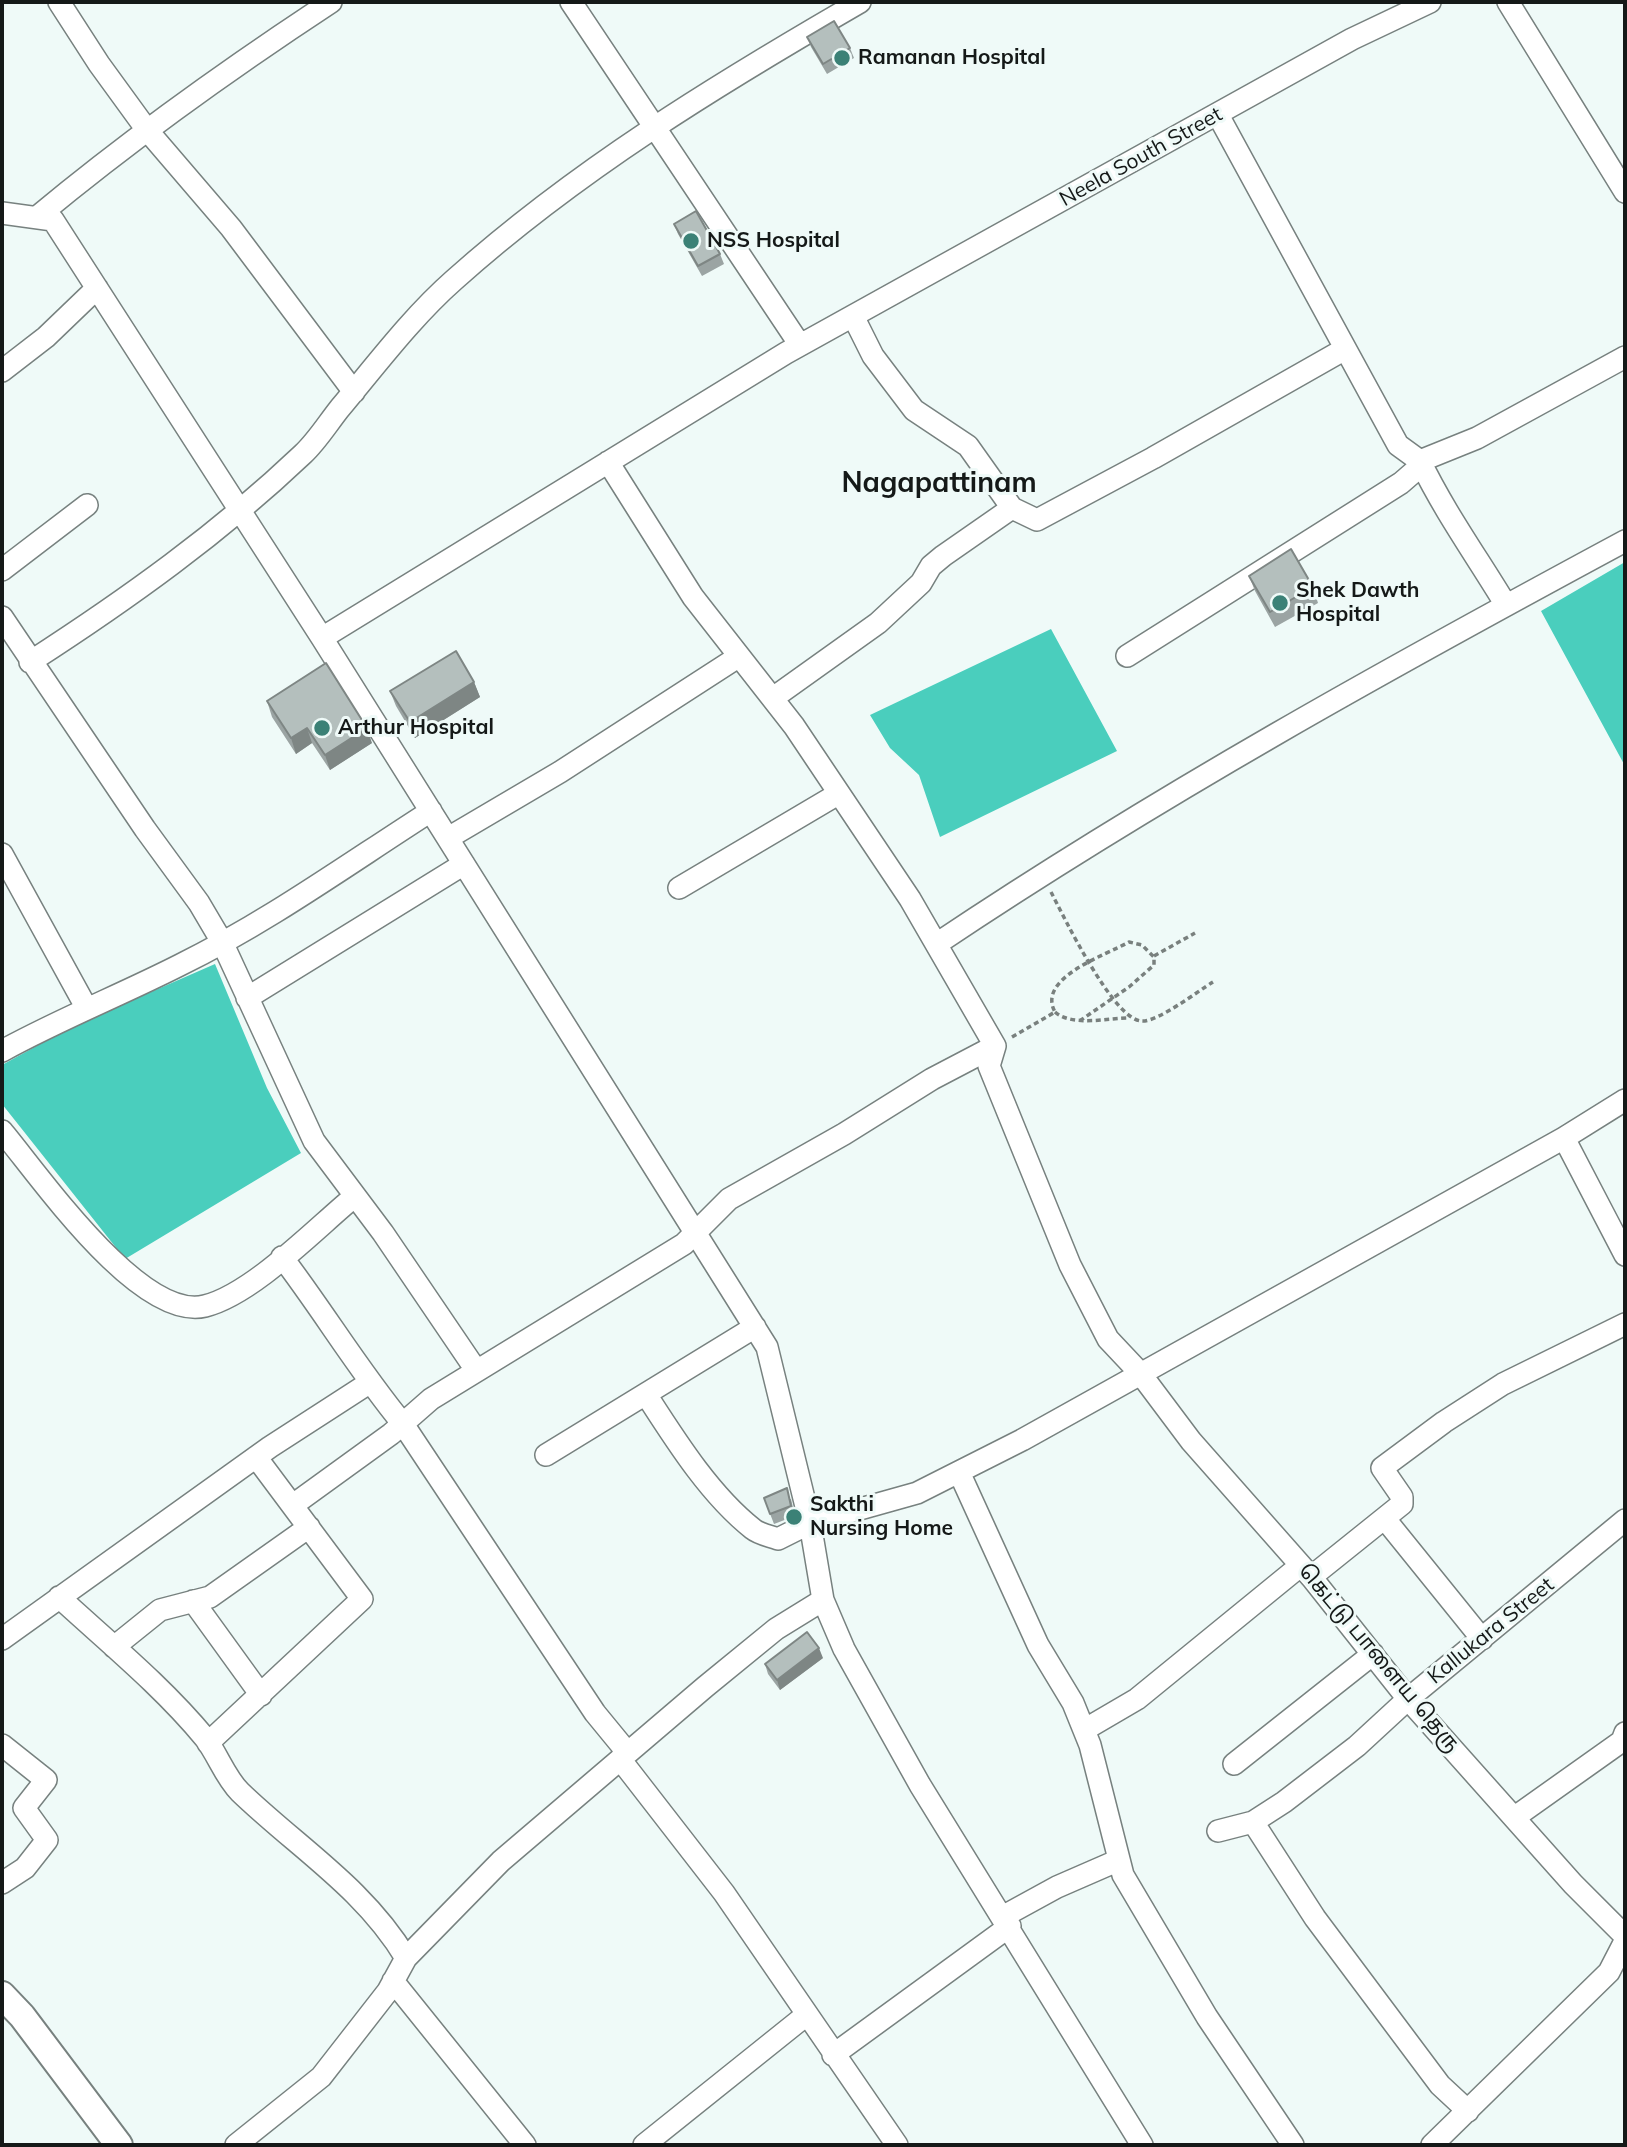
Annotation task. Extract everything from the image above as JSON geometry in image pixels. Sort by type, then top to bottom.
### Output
[{"type":"main road","points":[[2,1995],[30,2027],[119,2145]]},
{"type":"street","points":[[59,2],[147,130],[231,228],[354,391]]},
{"type":"street","points":[[37,217],[214,79],[331,2]]},
{"type":"street","points":[[571,2],[800,345]]},
{"type":"street","points":[[30,662],[135,593],[240,510],[305,452],[354,391],[461,274],[513,228],[653,128],[860,2]]},
{"type":"street","name":"Neela South Street","points":[[322,638],[800,345],[1352,39],[1430,2]]},
{"type":"street","points":[[1508,2],[1616,158],[1625,192]]},
{"type":"street","points":[[1218,115],[1398,445],[1420,461],[1437,497],[1470,544],[1506,605]]},
{"type":"street","points":[[2,213],[53,220],[322,638],[767,1347],[810,1523],[823,1600],[844,1649],[914,1773],[1142,2145]]},
{"type":"street","points":[[2,371],[46,337],[97,288]]},
{"type":"street","points":[[853,316],[873,356],[914,410],[968,446],[1012,508],[1037,520],[1345,349]]},
{"type":"street","points":[[1127,656],[1401,483],[1416,470],[1420,461],[1477,438],[1625,357]]},
{"type":"street","points":[[293,1505],[403,1424],[431,1399],[684,1244],[729,1199],[844,1134],[932,1079],[995,1046],[937,943],[773,698],[693,597],[608,462]]},
{"type":"street","points":[[2,570],[87,505]]},
{"type":"street","points":[[773,698],[878,623],[921,583],[931,566],[943,555],[1012,508]]},
{"type":"street","points":[[937,943],[1041,874],[1191,782],[1625,541]]},
{"type":"street","points":[[2,617],[30,662],[199,903],[222,942],[314,1141],[476,1370]]},
{"type":"street","points":[[448,838],[560,772],[738,657]]},
{"type":"street","points":[[679,888],[838,794]]},
{"type":"street","points":[[2,1051],[86,1007],[180,965],[222,942],[431,811]]},
{"type":"street","points":[[2,854],[86,1007]]},
{"type":"street","points":[[247,998],[464,864]]},
{"type":"street","name":"கெட்டு பாளைய தெரு","points":[[995,1046],[989,1066],[1070,1265],[1108,1339],[1140,1373],[1191,1441],[1306,1572],[1408,1699],[1573,1884],[1623,1948]]},
{"type":"street","points":[[647,1396],[704,1476],[755,1530],[778,1539],[810,1523],[917,1493],[959,1472],[1624,1105]]},
{"type":"street","points":[[2,1131],[104,1254],[132,1280],[173,1302],[203,1307],[220,1300],[268,1271],[355,1196]]},
{"type":"street","points":[[1564,1138],[1625,1255]]},
{"type":"street","points":[[282,1258],[339,1336],[369,1383],[403,1424],[623,1755],[724,1894],[805,2016],[897,2145]]},
{"type":"street","points":[[1084,1730],[1137,1699],[1306,1572],[1385,1519],[1402,1504],[1402,1497],[1382,1468],[1444,1422],[1503,1384],[1625,1324]]},
{"type":"street","points":[[545,1455],[647,1396],[755,1327]]},
{"type":"street","points":[[2,1639],[256,1457],[369,1383]]},
{"type":"street","points":[[208,1743],[362,1599],[256,1457]]},
{"type":"street","points":[[959,1472],[1038,1645],[1073,1703],[1084,1730],[1123,1875],[1207,2017],[1293,2145]]},
{"type":"street","points":[[1385,1519],[1482,1639]]},
{"type":"street","name":"Kallukara Street","points":[[1218,1830],[1253,1822],[1357,1746],[1408,1699],[1625,1520]]},
{"type":"street","points":[[114,1647],[160,1610],[210,1597],[309,1527]]},
{"type":"street","points":[[59,1597],[155,1684],[208,1743],[237,1789],[351,1887],[378,1917],[406,1958]]},
{"type":"street","points":[[236,2145],[321,2077],[393,1981],[406,1958],[501,1861],[623,1755],[776,1629],[823,1600]]},
{"type":"street","points":[[193,1601],[261,1695]]},
{"type":"street","points":[[1234,1765],[1373,1654]]},
{"type":"street","points":[[1515,1817],[1622,1741],[1625,1733]]},
{"type":"street","points":[[2,1745],[46,1780],[24,1808],[47,1840],[25,1868],[2,1884]]},
{"type":"street","points":[[1253,1822],[1314,1918],[1440,2085],[1468,2111]]},
{"type":"street","points":[[833,2055],[1007,1921],[1057,1887],[1119,1860]]},
{"type":"street","points":[[1432,2145],[1609,1972],[1623,1948]]},
{"type":"street","points":[[393,1981],[525,2145]]},
{"type":"street","points":[[644,2145],[805,2016]]},
{"type":"path","points":[[1041,874],[1113,999],[1131,1018]]},
{"type":"path","points":[[1154,957],[1195,933]]},
{"type":"path","points":[[1081,1020],[1113,999],[1154,965],[1154,957],[1142,945],[1129,942],[1057,984],[1050,999],[1055,1012],[1061,1017],[1081,1020],[1131,1018],[1143,1022],[1213,982]]},
{"type":"path","points":[[995,1046],[1055,1012]]},
{"type":"shaded area","points":[[1625,562],[1625,766],[1541,611]]},
{"type":"shaded area","points":[[1051,629],[1117,751],[940,837],[919,775],[890,748],[870,715]]},
{"type":"shaded area","points":[[215,964],[267,1088],[301,1153],[125,1259],[2,1104],[2,1065],[73,1026]]},
{"type":"building","points":[[834,21],[850,48],[823,64],[807,37]]},
{"type":"building","points":[[696,211],[720,254],[698,266],[674,224]]},
{"type":"building","points":[[1291,549],[1313,587],[1270,612],[1249,576]]},
{"type":"building","points":[[456,651],[474,682],[410,722],[390,691]]},
{"type":"building","points":[[326,663],[367,728],[325,755],[307,728],[291,738],[267,701]]},
{"type":"building","points":[[787,1488],[791,1506],[770,1514],[764,1498]]},
{"type":"building","points":[[807,1632],[819,1648],[777,1680],[765,1664]]},
{"type":"place","name":"Ramanan Hospital","points":[[842,58]]},
{"type":"place","name":"NSS Hospital","points":[[691,241]]},
{"type":"place","name":"Shek Dawth Hospital","points":[[1280,603]]},
{"type":"place","name":"Arthur Hospital","points":[[322,728]]},
{"type":"place","name":"Sakthi Nursing Home","points":[[794,1517]]},
{"type":"district","name":"Nagapattinam","points":[[939,484]]}]
